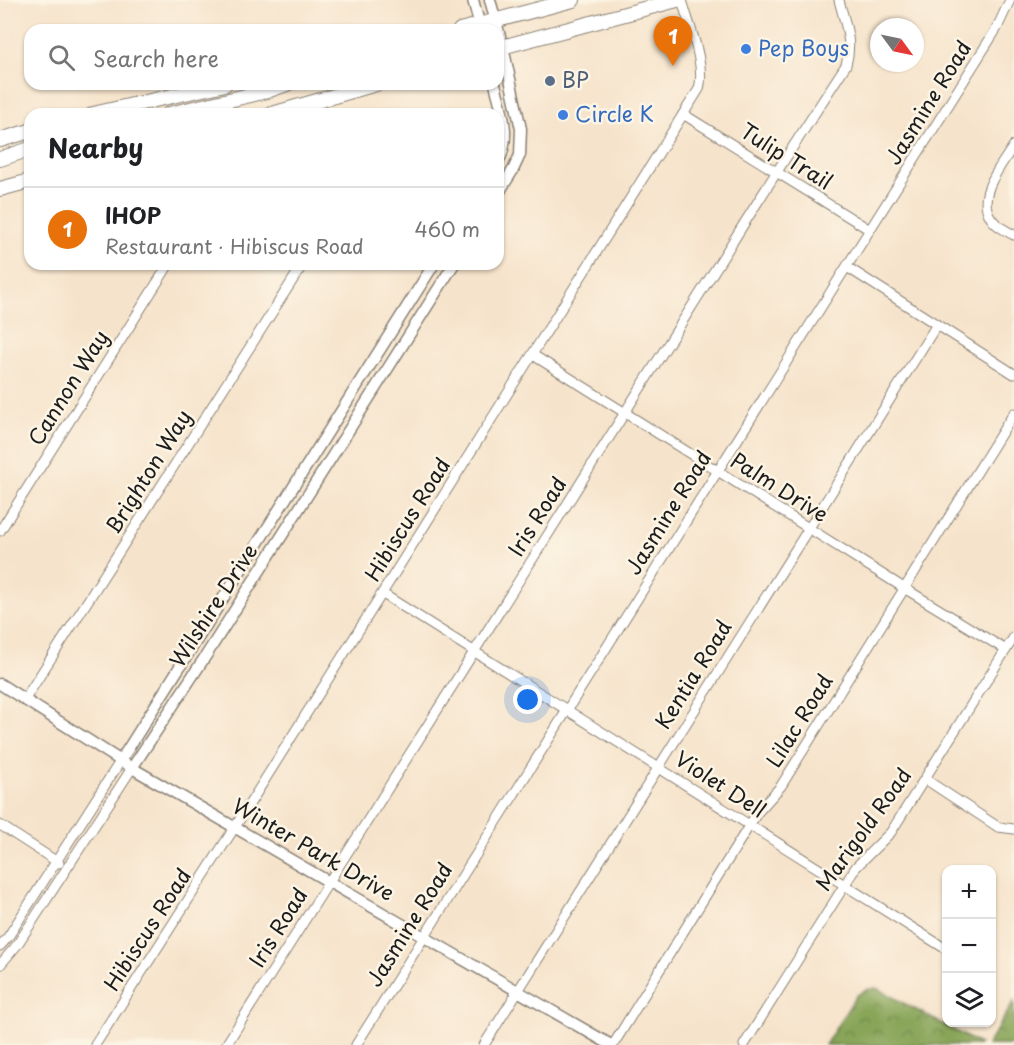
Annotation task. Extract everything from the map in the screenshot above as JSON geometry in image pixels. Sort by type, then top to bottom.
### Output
[{"type":"main road","points":[[488,24],[573,0]]},
{"type":"main road","points":[[504,47],[677,0]]},
{"type":"main road","points":[[119,108],[199,90]]},
{"type":"main road","points":[[195,108],[268,90]]},
{"type":"main road","points":[[293,108],[355,90]]},
{"type":"main road","points":[[0,140],[24,133]]},
{"type":"main road","points":[[0,159],[24,151]]},
{"type":"main road","points":[[0,189],[24,183]]},
{"type":"street","points":[[473,0],[480,24]]},
{"type":"street","points":[[490,0],[497,24]]},
{"type":"street","name":"Hibiscus Road","points":[[95,1045],[383,594],[699,89],[702,77],[682,0]]},
{"type":"street","name":"Iris Road","points":[[226,1045],[776,173],[846,66],[850,52],[849,39],[839,0]]},
{"type":"street","name":"Jasmine Road","points":[[356,1045],[997,28],[1010,0]]},
{"type":"street","points":[[504,60],[521,129],[520,154],[504,184]]},
{"type":"street","points":[[496,90],[501,108]]},
{"type":"street","name":"Tulip Trail","points":[[683,114],[870,230]]},
{"type":"street","points":[[504,122],[506,130],[504,150]]},
{"type":"street","points":[[506,130],[521,129]]},
{"type":"street","points":[[1014,145],[989,186],[985,197],[986,209],[991,219],[1014,235]]},
{"type":"street","points":[[847,267],[1014,374]]},
{"type":"street","name":"Cannon Way","points":[[0,531],[165,270]]},
{"type":"street","name":"Brighton Way","points":[[25,699],[299,270]]},
{"type":"street","name":"Wilshire Drive","points":[[0,946],[121,760],[430,270]]},
{"type":"street","name":"Wilshire Drive","points":[[2,959],[17,945],[207,654],[450,270]]},
{"type":"street","name":"Kentia Road","points":[[484,1045],[936,326]]},
{"type":"street","name":"Palm Drive","points":[[533,355],[1006,650]]},
{"type":"street","name":"Lilac Road","points":[[612,1045],[757,813],[781,786],[1014,413]]},
{"type":"street","points":[[303,472],[317,480]]},
{"type":"street","name":"Violet Dell","points":[[383,594],[942,946]]},
{"type":"street","name":"Marigold Road","points":[[744,1045],[844,885],[863,859],[891,832],[1014,637]]},
{"type":"street","points":[[193,646],[207,654]]},
{"type":"street","name":"Winter Park Drive","points":[[0,684],[132,768],[612,1045]]},
{"type":"street","points":[[925,779],[998,827],[1014,829]]},
{"type":"street","points":[[0,825],[66,867]]},
{"type":"green space","points":[[876,988],[942,1024],[942,1027],[948,1027],[981,1045],[825,1045],[856,996],[865,990]]},
{"type":"green space","points":[[1014,1002],[1014,1045],[987,1045]]},
{"type":"place","name":"Pep Boys","points":[[746,49]]},
{"type":"place","name":"IHOP","points":[[673,66]]},
{"type":"place","name":"BP","points":[[550,81]]},
{"type":"place","name":"Circle K","points":[[563,115]]}]
